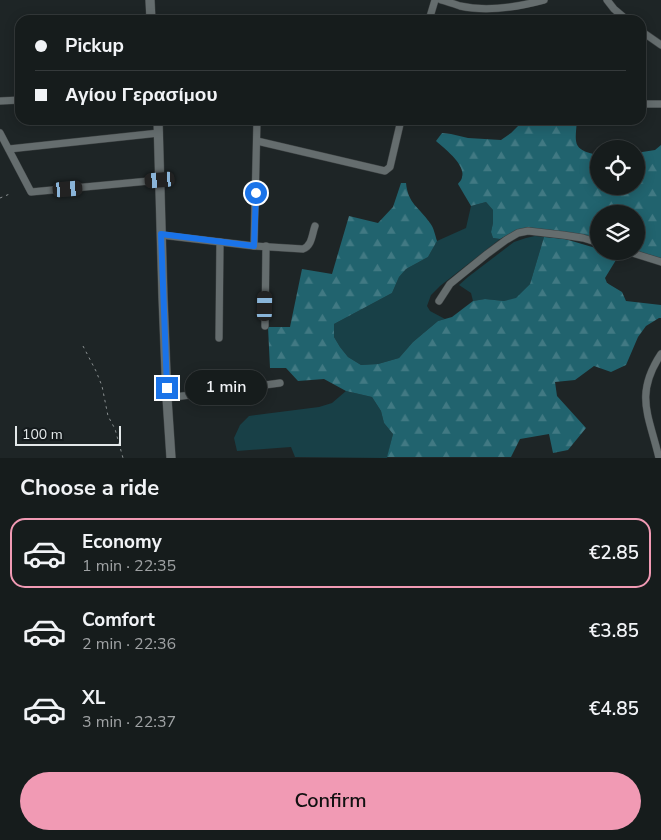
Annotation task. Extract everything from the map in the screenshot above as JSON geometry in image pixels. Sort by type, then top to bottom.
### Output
[{"type":"street","points":[[150,0],[151,15]]},
{"type":"street","points":[[430,15],[435,0]]},
{"type":"street","points":[[441,0],[482,9],[516,6],[544,0]]},
{"type":"street","points":[[607,0],[621,15]]},
{"type":"street","points":[[646,34],[661,45]]},
{"type":"street","points":[[0,101],[15,100]]},
{"type":"street","points":[[646,104],[661,104]]},
{"type":"street","points":[[158,125],[167,398],[172,458]]},
{"type":"street","points":[[254,246],[258,125]]},
{"type":"street","points":[[257,141],[385,172],[390,167],[400,125]]},
{"type":"street","points":[[0,133],[31,192],[160,180]]},
{"type":"street","points":[[9,149],[159,133]]},
{"type":"street","points":[[161,234],[254,246],[303,249],[309,245],[314,226]]},
{"type":"street","points":[[439,301],[450,284],[487,254],[518,233],[528,231],[590,240]]},
{"type":"street","points":[[219,338],[220,242]]},
{"type":"street","points":[[265,326],[266,246]]},
{"type":"street","points":[[645,257],[661,262]]},
{"type":"street","points":[[660,456],[648,418],[646,385],[653,367],[661,354]]},
{"type":"street","points":[[167,398],[280,384]]},
{"type":"path","points":[[0,198],[12,193]]},
{"type":"path","points":[[83,346],[102,386],[108,416],[115,429],[123,458]]},
{"type":"shaded area","points":[[486,202],[493,210],[491,232],[493,238],[500,239],[431,295],[427,306],[430,311],[445,319],[438,321],[413,342],[399,358],[378,364],[361,365],[348,357],[334,337],[334,324],[392,293],[399,277],[406,269],[428,257],[437,241],[466,228],[471,206]]},
{"type":"shaded area","points":[[535,236],[544,237],[530,284],[516,299],[473,301],[471,293],[459,285],[514,242]]},
{"type":"shaded area","points":[[346,391],[372,397],[381,411],[384,423],[393,434],[387,458],[295,457],[291,447],[237,451],[234,438],[240,425],[249,416],[319,407],[332,403]]},
{"type":"green space","points":[[519,125],[577,125],[577,145],[590,153],[590,195],[645,195],[645,152],[655,150],[661,145],[661,259],[645,254],[645,205],[590,205],[590,239],[519,229],[500,239],[493,238],[491,232],[493,210],[486,202],[471,206],[458,184],[462,178],[461,167],[436,141],[442,133],[468,138],[501,140]]},
{"type":"green space","points":[[401,183],[406,183],[409,196],[431,225],[437,241],[428,257],[406,269],[399,277],[392,293],[334,324],[334,337],[340,347],[348,357],[361,365],[378,364],[399,358],[413,342],[438,321],[452,317],[473,301],[485,299],[504,301],[516,298],[530,284],[544,237],[565,239],[590,246],[590,260],[616,260],[605,278],[607,283],[622,292],[626,301],[661,305],[661,318],[646,326],[638,337],[626,365],[611,372],[594,366],[575,380],[555,382],[557,396],[586,428],[568,450],[553,453],[549,434],[520,439],[511,457],[387,457],[393,434],[384,423],[381,411],[372,397],[346,391],[324,379],[298,381],[286,368],[270,368],[268,327],[290,327],[302,269],[332,274],[349,216],[378,223],[393,207]]},
{"type":"route","points":[[167,388],[161,234],[254,246],[256,193]]}]
